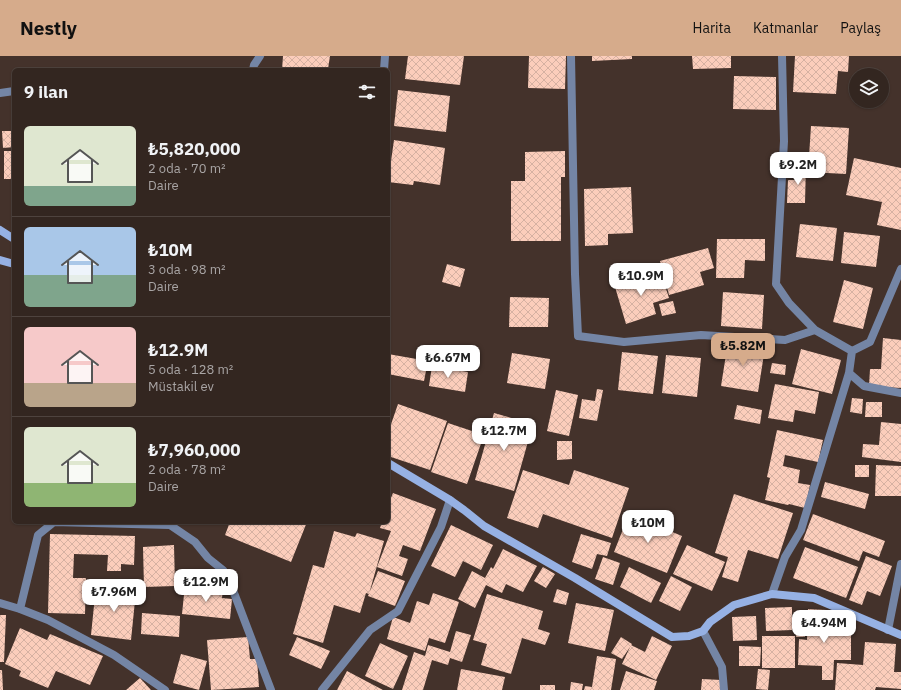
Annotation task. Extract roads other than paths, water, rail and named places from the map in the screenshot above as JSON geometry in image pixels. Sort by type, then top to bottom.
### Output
[{"type":"street","points":[[253,68],[260,56]]},
{"type":"street","points":[[384,68],[385,56]]},
{"type":"street","points":[[571,56],[575,274],[578,336],[624,342],[701,335],[785,340],[815,330]]},
{"type":"street","points":[[782,56],[784,141],[776,284],[789,303],[815,330],[852,351]]},
{"type":"street","points":[[0,93],[12,91]]},
{"type":"street","points":[[0,230],[12,238]]},
{"type":"street","points":[[0,260],[12,263]]},
{"type":"street","points":[[852,351],[870,342],[901,269]]},
{"type":"street","points":[[772,594],[785,557],[801,530],[849,373],[852,351]]},
{"type":"street","points":[[849,373],[864,386],[901,393]]},
{"type":"street","points":[[390,464],[450,500],[484,526],[575,578],[672,637],[689,636],[703,631],[710,622],[734,605],[772,594],[814,598],[901,635]]},
{"type":"street","points":[[322,690],[370,630],[398,611],[441,527],[450,500]]},
{"type":"street","points":[[20,609],[38,535],[52,524]]},
{"type":"street","points":[[170,524],[195,542],[208,558],[223,570],[231,585],[271,690]]},
{"type":"street","points":[[888,630],[901,564]]},
{"type":"street","points":[[0,603],[48,620],[114,655],[166,690]]},
{"type":"street","points":[[703,631],[722,667],[724,690]]}]
